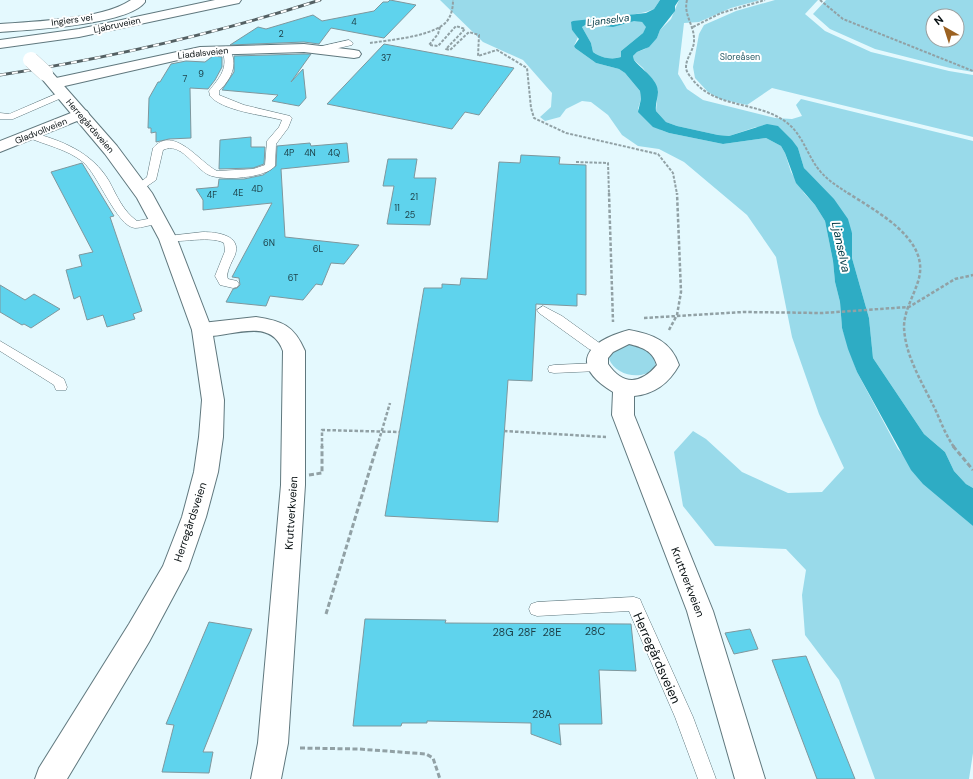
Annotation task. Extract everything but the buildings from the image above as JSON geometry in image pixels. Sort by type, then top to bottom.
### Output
[{"type":"street","name":"Ingiers vei","points":[[0,28],[110,14],[132,7],[138,2],[138,0]]},
{"type":"street","name":"Ljabruveien","points":[[0,44],[24,41],[46,64],[234,0]]},
{"type":"street","name":"Herregårdsveien","points":[[24,41],[21,51],[46,64],[82,114],[139,187],[163,230],[202,330],[213,400],[211,437],[206,472],[194,517],[175,569],[139,634],[50,779]]},
{"type":"street","name":"Liadalsveien","points":[[46,64],[168,56],[200,51],[351,49]]},
{"type":"street","name":"Gladvollveien","points":[[0,147],[82,114]]},
{"type":"street","name":"Kruttverkveien","points":[[202,330],[256,324],[274,327],[287,336],[292,343],[294,351],[293,485],[272,749],[266,779]]},
{"type":"street","points":[[629,337],[645,340],[656,345],[666,358],[668,365],[665,372],[650,383],[638,387],[625,388],[603,374],[610,339],[629,337]]},
{"type":"street","name":"Kruttverkveien","points":[[625,388],[623,397],[623,415],[700,611],[750,779]]},
{"type":"lane","points":[[139,187],[152,178],[158,148],[164,145],[171,144],[181,148],[212,173],[229,174],[260,171],[268,168],[270,165],[271,143],[283,128],[287,118],[221,100],[215,96],[214,91],[225,80],[230,69],[229,56],[226,50]]},
{"type":"lane","points":[[0,116],[10,116],[46,64]]},
{"type":"lane","points":[[30,135],[77,152],[93,165],[122,213],[135,225],[141,224],[163,230],[194,235],[209,235],[226,240],[230,244],[231,249],[223,266],[221,276],[224,282],[234,284]]},
{"type":"lane","points":[[543,310],[550,313],[580,338],[610,339]]},
{"type":"lane","points":[[554,369],[610,339]]},
{"type":"lane","points":[[0,345],[59,382],[61,387]]},
{"type":"lane","name":"Herregårdsveien","points":[[537,609],[634,604],[684,717],[708,779]]},
{"type":"path","points":[[453,0],[452,13],[440,27],[438,34],[429,45],[438,46],[456,26],[465,29],[446,49],[450,50],[469,32],[479,35],[478,56],[496,50],[527,68],[531,108],[534,118],[566,133],[658,154],[673,173],[678,200],[680,292],[677,315],[670,328],[656,345]]},
{"type":"path","points":[[688,0],[685,8],[693,27],[694,45],[686,61],[685,68],[698,87],[718,98],[768,113],[785,120],[803,141],[819,171],[878,213],[911,241],[920,257],[921,271],[920,281],[905,319],[905,330],[910,356],[952,444],[973,470]]},
{"type":"path","points":[[693,27],[720,13],[764,0]]},
{"type":"path","points":[[820,0],[844,19],[973,71]]},
{"type":"path","points":[[351,49],[440,27]]},
{"type":"path","points":[[576,162],[608,163],[610,339]]},
{"type":"path","points":[[641,319],[677,315],[743,312],[822,314],[909,307],[956,279],[973,275]]},
{"type":"path","points":[[326,614],[390,403]]},
{"type":"path","points":[[309,475],[322,473],[322,430],[399,432]]},
{"type":"path","points":[[504,431],[612,438]]},
{"type":"path","points":[[272,749],[359,749],[426,754],[433,758],[440,779]]},
{"type":"green space","points":[[440,0],[660,0],[654,9],[646,12],[572,27],[572,30],[578,37],[574,46],[575,48],[596,63],[619,69],[625,73],[640,91],[641,99],[638,109],[661,130],[723,144],[766,138],[781,146],[785,153],[791,172],[804,193],[815,205],[825,221],[833,261],[835,282],[840,302],[842,328],[857,372],[898,449],[940,496],[973,526],[973,753],[969,779],[875,779],[839,680],[805,635],[802,595],[806,570],[786,549],[715,546],[683,506],[674,452],[693,431],[706,439],[742,472],[788,493],[822,492],[844,468],[819,414],[792,337],[776,257],[747,215],[684,162],[659,149],[638,146],[622,135],[608,115],[591,102],[582,101],[566,109],[560,117],[545,121],[540,117],[551,107],[552,93],[523,60],[483,42]]},
{"type":"green space","points":[[679,0],[760,0],[731,8],[699,22],[684,23],[678,74],[687,89],[703,100],[775,118],[792,119],[802,116],[796,105],[801,99],[973,141],[973,488],[966,484],[954,471],[945,452],[924,434],[873,358],[869,318],[852,258],[852,233],[804,168],[798,148],[756,127],[729,136],[718,135],[677,126],[666,122],[656,111],[658,90],[643,68],[634,60],[633,56],[637,52],[645,49],[657,38],[660,30],[671,19]]},
{"type":"green space","name":"Sloreåsen","points":[[775,0],[818,0],[805,14],[825,31],[871,52],[949,71],[973,75],[973,137],[772,88],[747,105],[720,99],[708,92],[695,78],[693,67],[699,34],[704,25],[736,11]]},
{"type":"green space","points":[[826,0],[973,0],[973,72],[950,68],[875,49],[830,29],[813,14]]},
{"type":"green space","points":[[634,20],[642,22],[647,27],[643,33],[621,51],[621,57],[617,58],[606,58],[593,52],[591,43],[582,27],[587,24],[611,25]]},
{"type":"green space","points":[[626,345],[636,346],[651,353],[654,358],[655,368],[650,372],[637,375],[623,373],[617,369],[612,365],[609,359],[611,353]]},
{"type":"water","name":"Ljanselva","points":[[660,0],[679,0],[675,6],[675,11],[660,30],[657,38],[649,47],[637,52],[633,56],[634,60],[649,74],[657,87],[658,92],[656,111],[666,122],[677,126],[729,136],[767,124],[778,126],[798,148],[804,168],[834,199],[848,219],[852,233],[852,258],[869,318],[873,358],[924,434],[945,452],[954,471],[966,484],[973,488],[973,526],[923,484],[911,470],[857,372],[842,328],[840,302],[835,282],[833,261],[825,221],[815,205],[796,183],[781,146],[766,138],[723,144],[669,133],[653,127],[638,112],[641,99],[640,91],[625,73],[619,69],[596,63],[574,46],[579,39],[572,30],[571,22],[573,21],[646,13],[654,9]],"holes":[[[634,21],[642,22],[646,27],[643,33],[621,51],[621,57],[614,58],[603,57],[593,52],[591,43],[582,27],[587,24],[613,27]]]},
{"type":"railway","points":[[0,75],[81,61],[162,44],[241,24],[320,0]]}]
